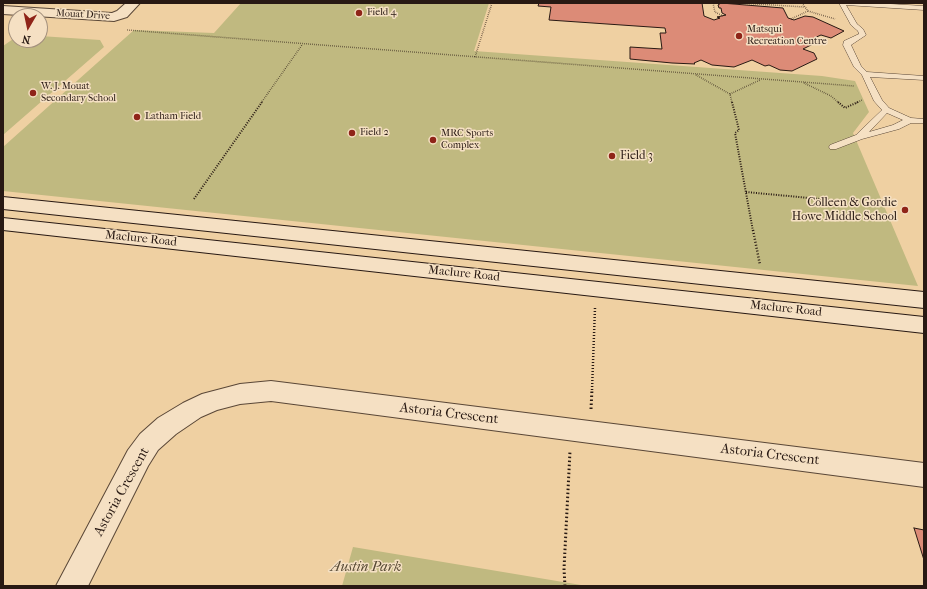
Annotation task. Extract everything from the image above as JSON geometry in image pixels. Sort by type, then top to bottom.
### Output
[{"type":"main road","name":"Mouat Drive","points":[[3,10],[114,17],[122,14],[134,3]]},
{"type":"main road","name":"Maclure Road","points":[[3,204],[924,300]]},
{"type":"main road","name":"Maclure Road","points":[[3,224],[924,325]]},
{"type":"main road","name":"Astoria Crescent","points":[[72,586],[138,458],[149,442],[167,426],[192,410],[211,401],[240,394],[271,391],[924,475]]},
{"type":"lane","points":[[842,3],[924,8]]},
{"type":"lane","points":[[842,3],[854,25],[861,30],[863,35],[847,43],[846,45],[858,67],[865,74],[877,99],[886,110],[910,120],[924,121]]},
{"type":"lane","points":[[865,74],[924,78]]},
{"type":"lane","points":[[859,137],[886,110]]},
{"type":"lane","points":[[833,147],[859,137],[896,127],[910,120]]},
{"type":"path","points":[[475,57],[492,3]]},
{"type":"path","points":[[713,3],[715,12],[723,16]]},
{"type":"path","points":[[739,3],[804,7]]},
{"type":"path","points":[[791,19],[808,11]]},
{"type":"path","points":[[114,17],[124,30],[860,86]]},
{"type":"path","points":[[194,199],[302,44]]},
{"type":"path","points":[[694,74],[730,94],[739,130],[736,133],[763,283]]},
{"type":"path","points":[[730,94],[763,79]]},
{"type":"path","points":[[802,82],[830,96],[845,108],[860,100],[877,99]]},
{"type":"path","points":[[746,192],[842,201]]},
{"type":"path","points":[[565,586],[564,569],[596,288]]},
{"type":"green space","name":"MRC Sports Complex","points":[[241,3],[489,3],[474,51],[822,76],[855,81],[869,112],[853,133],[918,286],[3,191],[3,147],[134,30],[214,33]]},
{"type":"green space","points":[[48,37],[100,40],[104,47],[3,135],[3,46],[8,43],[8,48],[48,48]]},
{"type":"green space","name":"Austin Park","points":[[353,547],[587,586],[342,586]]},
{"type":"building","name":"Matsqui Recreation Centre","points":[[539,3],[702,3],[704,16],[714,20],[720,18],[717,17],[726,15],[722,13],[721,8],[719,8],[718,5],[721,3],[783,8],[788,18],[794,20],[805,16],[813,17],[844,31],[831,38],[821,35],[814,38],[821,40],[803,49],[814,53],[817,59],[792,71],[780,70],[769,65],[765,66],[752,60],[734,67],[712,65],[701,60],[694,63],[695,64],[672,63],[630,59],[630,47],[662,49],[660,33],[666,33],[665,28],[549,20],[551,7],[538,6]]},
{"type":"building","points":[[914,528],[924,530],[924,560]]},
{"type":"place","name":"Field 4","points":[[359,13]]},
{"type":"place","name":"Matsqui Recreation Centre","points":[[739,36]]},
{"type":"place","name":"W. J. Mouat Secondary School","points":[[33,93]]},
{"type":"place","name":"Latham Field","points":[[137,117]]},
{"type":"place","name":"Field 2","points":[[352,133]]},
{"type":"place","name":"MRC Sports Complex","points":[[433,140]]},
{"type":"place","name":"Field 3","points":[[612,156]]},
{"type":"place","name":"Colleen & Gordie Howe Middle School","points":[[905,210]]}]
